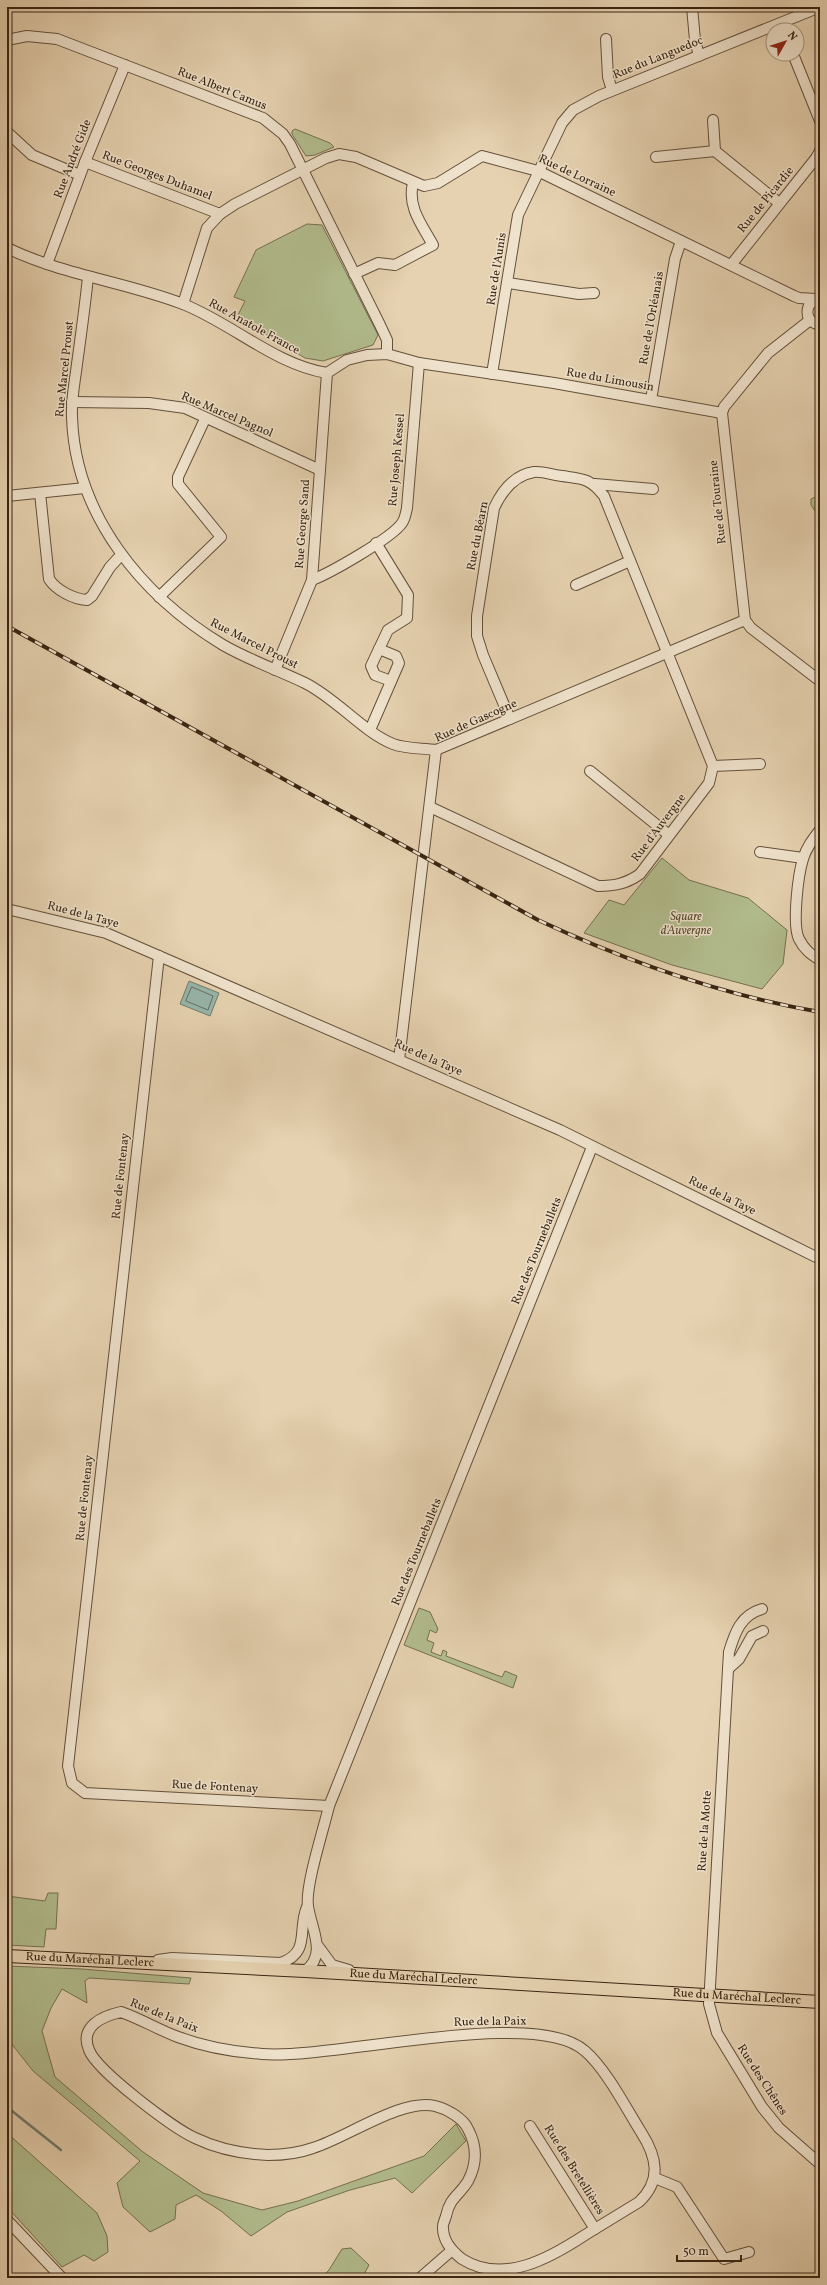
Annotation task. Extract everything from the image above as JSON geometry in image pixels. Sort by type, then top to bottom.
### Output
[{"type":"main road","name":"Rue du Maréchal Leclerc","points":[[7,1956],[361,1974],[709,1994],[820,2002]]},
{"type":"street","points":[[692,7],[694,40],[699,56]]},
{"type":"street","name":"Rue du Languedoc","points":[[790,22],[820,7]]},
{"type":"street","name":"Rue du Languedoc","points":[[538,170],[567,117],[588,100],[699,56],[765,32]]},
{"type":"street","name":"Rue Albert Camus","points":[[7,40],[27,36],[57,39],[263,118],[283,134],[303,170],[387,340],[386,354]]},
{"type":"street","points":[[606,39],[608,77],[612,90]]},
{"type":"street","points":[[796,62],[820,122]]},
{"type":"street","name":"Rue André Gide","points":[[47,264],[85,162],[125,65]]},
{"type":"street","points":[[713,120],[715,151]]},
{"type":"street","points":[[7,132],[32,155],[80,175]]},
{"type":"street","name":"Rue de Picardie","points":[[731,265],[816,158],[820,150]]},
{"type":"street","points":[[656,157],[715,151],[780,203]]},
{"type":"street","name":"Rue de Lorraine","points":[[183,304],[207,228],[220,214],[235,204],[326,158],[339,154],[347,154],[413,183],[431,186],[482,156],[538,170],[799,298],[818,298]]},
{"type":"street","name":"Rue Georges Duhamel","points":[[85,162],[220,214]]},
{"type":"street","name":"Rue de l'Aunis","points":[[492,374],[518,215],[538,170]]},
{"type":"street","points":[[354,274],[378,263],[395,265],[433,246],[410,199],[413,183]]},
{"type":"street","name":"Rue de l'Orléanais","points":[[651,400],[675,259],[681,241]]},
{"type":"street","name":"Rue Anatole France","points":[[7,248],[47,264],[183,304],[226,325],[290,363],[309,370],[327,373]]},
{"type":"street","name":"Rue Marcel Proust","points":[[88,277],[72,402],[74,440],[84,488],[92,506],[121,555],[159,597],[175,612],[213,639],[320,691],[370,730],[394,744],[436,750]]},
{"type":"street","points":[[508,283],[579,294],[594,293]]},
{"type":"street","points":[[799,298],[809,317],[820,326]]},
{"type":"street","points":[[722,413],[724,407],[768,353],[809,317],[809,305],[818,298]]},
{"type":"street","points":[[327,373],[347,360],[367,355],[386,354],[419,363],[492,374]]},
{"type":"street","name":"Rue Joseph Kessel","points":[[312,580],[330,573],[392,534],[402,523],[407,508],[419,363]]},
{"type":"street","name":"Rue George Sand","points":[[275,670],[312,580],[327,373]]},
{"type":"street","name":"Rue du Limousin","points":[[492,374],[722,413]]},
{"type":"street","name":"Rue Marcel Pagnol","points":[[72,402],[167,404],[185,408],[320,470]]},
{"type":"street","name":"Rue de Touraine","points":[[722,413],[745,620]]},
{"type":"street","points":[[159,597],[221,537],[178,484],[178,477],[205,418]]},
{"type":"street","name":"Rue du Béarn","points":[[510,719],[483,655],[477,636],[477,616],[494,508],[500,495],[510,483],[534,472],[584,479],[595,484],[653,489]]},
{"type":"street","points":[[595,484],[604,496],[668,651],[713,766],[760,764]]},
{"type":"street","points":[[7,496],[40,494],[84,488]]},
{"type":"street","points":[[40,494],[49,579],[54,586],[79,599],[87,600],[92,596],[110,567],[121,555]]},
{"type":"street","points":[[376,543],[408,596],[407,618],[388,630],[371,666],[375,675],[391,681]]},
{"type":"street","points":[[576,585],[630,561]]},
{"type":"street","points":[[745,620],[751,628],[820,681]]},
{"type":"street","name":"Rue de Gascogne","points":[[399,1060],[436,750],[668,651],[745,620]]},
{"type":"street","points":[[370,730],[399,663],[396,656],[379,649]]},
{"type":"street","name":"Rue d'Auvergne","points":[[430,806],[598,886],[614,886],[628,883],[640,874],[709,783],[713,766]]},
{"type":"street","points":[[590,771],[669,835]]},
{"type":"street","points":[[820,830],[810,842],[803,858],[795,920],[798,937],[801,942],[808,953],[820,960]]},
{"type":"street","points":[[760,852],[803,858]]},
{"type":"street","name":"Rue de la Taye","points":[[11,910],[106,933],[160,956],[560,1130],[820,1259]]},
{"type":"street","name":"Rue de Fontenay","points":[[160,956],[68,1766],[72,1783],[85,1793],[329,1806]]},
{"type":"street","name":"Rue des Tourneballets","points":[[305,1971],[316,1960],[317,1945],[308,1906],[309,1889],[329,1806],[592,1147]]},
{"type":"street","name":"Rue de la Motte","points":[[709,1994],[729,1652],[734,1635],[742,1620],[753,1612],[762,1609]]},
{"type":"street","points":[[728,1669],[739,1659],[752,1636],[763,1632]]},
{"type":"street","points":[[130,1963],[172,1958],[281,1963],[293,1958],[299,1950],[308,1906]]},
{"type":"street","points":[[317,1945],[332,1964],[361,1974]]},
{"type":"street","name":"Rue des Chênes","points":[[709,1994],[709,2004],[716,2033],[744,2081],[779,2128],[820,2164]]},
{"type":"street","name":"Rue de la Paix","points":[[451,2251],[443,2229],[449,2204],[468,2181],[476,2159],[474,2140],[466,2126],[454,2114],[435,2106],[412,2105],[313,2149],[289,2154],[241,2153],[218,2147],[194,2138],[171,2125],[146,2106],[95,2060],[89,2050],[87,2039],[92,2025],[103,2016],[121,2012],[178,2037],[206,2046],[264,2054],[300,2054],[462,2034],[538,2034],[567,2040],[585,2050],[600,2068],[650,2147],[655,2178]]},
{"type":"street","name":"Rue des Bretellières","points":[[530,2126],[595,2229]]},
{"type":"street","points":[[420,2278],[451,2251],[468,2263],[488,2274],[523,2269],[548,2259],[639,2202],[648,2193],[655,2178],[676,2187],[724,2259],[748,2252]]},
{"type":"street","points":[[7,2220],[62,2278]]},
{"type":"green space","points":[[295,129],[330,143],[334,147],[315,155],[306,156],[292,134],[292,131]]},
{"type":"green space","points":[[307,224],[322,225],[378,335],[373,345],[323,361],[305,358],[237,317],[245,301],[234,297],[256,250]]},
{"type":"green space","points":[[820,495],[820,511],[815,511],[811,505],[811,499]]},
{"type":"green space","name":"Square d'Auvergne","points":[[662,858],[689,880],[748,898],[787,930],[783,964],[762,989],[672,965],[584,933],[609,900],[624,905]]},
{"type":"green space","points":[[419,1608],[430,1612],[438,1629],[436,1633],[430,1630],[427,1640],[434,1643],[431,1652],[441,1656],[443,1650],[447,1652],[446,1656],[502,1677],[505,1671],[517,1676],[513,1688],[404,1645]]},
{"type":"green space","points":[[48,1893],[58,1893],[56,1929],[46,1929],[44,1947],[7,1945],[7,1896],[45,1901]]},
{"type":"green space","points":[[7,1966],[82,1969],[191,1978],[189,1984],[89,1978],[85,1981],[87,2003],[62,1989],[51,2008],[42,2031],[55,2077],[143,2152],[203,2193],[262,2210],[298,2201],[424,2156],[456,2124],[466,2141],[412,2193],[395,2178],[350,2190],[287,2212],[251,2236],[221,2211],[196,2195],[176,2205],[175,2219],[150,2232],[123,2207],[117,2183],[140,2161],[33,2071],[7,2038]]},
{"type":"green space","points":[[7,2133],[97,2213],[107,2236],[108,2252],[94,2261],[84,2255],[62,2267],[7,2207]]},
{"type":"green space","points":[[351,2248],[369,2265],[362,2278],[321,2278],[329,2270],[342,2249]]},
{"type":"water","points":[[189,981],[219,993],[210,1016],[180,1004]]},
{"type":"waterway","points":[[7,2107],[61,2150]]},
{"type":"railway","points":[[7,626],[538,920],[606,950],[676,975],[747,996],[820,1012]]}]
